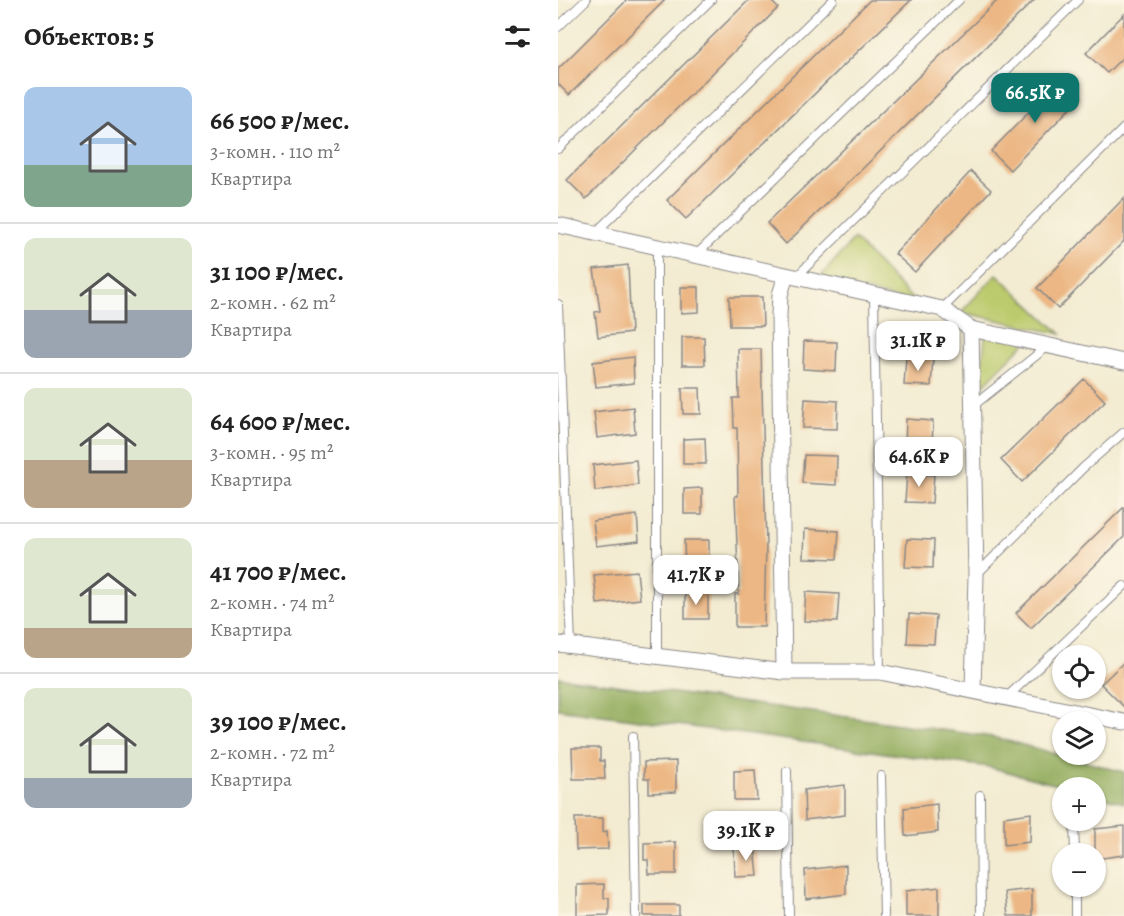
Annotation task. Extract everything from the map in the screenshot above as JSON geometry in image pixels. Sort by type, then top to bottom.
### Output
[{"type":"street","points":[[558,225],[942,309],[971,329],[1124,362]]},
{"type":"street","points":[[784,672],[779,315],[780,295],[791,276]]},
{"type":"street","points":[[971,329],[976,575],[974,691]]},
{"type":"street","points":[[564,644],[784,672],[880,672],[1124,722]]},
{"type":"lane","points":[[558,27],[586,0]]},
{"type":"lane","points":[[558,149],[711,0]]},
{"type":"lane","points":[[595,234],[833,0]]},
{"type":"lane","points":[[696,255],[959,0]]},
{"type":"lane","points":[[791,276],[1078,0]]},
{"type":"lane","points":[[942,309],[1124,128]]},
{"type":"lane","points":[[657,247],[657,656]]},
{"type":"lane","points":[[874,294],[880,672]]},
{"type":"lane","points":[[558,304],[564,644]]},
{"type":"lane","points":[[974,405],[1048,345]]},
{"type":"lane","points":[[976,575],[1083,468],[1124,432]]},
{"type":"lane","points":[[1007,697],[1124,586]]},
{"type":"lane","points":[[633,736],[636,916]]},
{"type":"lane","points":[[788,771],[789,916]]},
{"type":"lane","points":[[881,776],[884,916]]},
{"type":"lane","points":[[980,795],[981,916]]},
{"type":"lane","points":[[1075,897],[1075,916]]},
{"type":"green space","points":[[854,239],[917,304],[818,279]]},
{"type":"green space","points":[[997,274],[1061,334],[961,312]]},
{"type":"green space","points":[[986,329],[1032,336],[979,390]]},
{"type":"green space","points":[[558,677],[993,737],[1052,753],[1052,765],[1098,765],[1124,772],[1124,803],[1106,798],[1106,777],[1052,777],[1052,784],[989,767],[558,709]]},
{"type":"building","points":[[627,0],[665,0],[569,95],[558,84],[558,69]]},
{"type":"building","points":[[749,0],[770,0],[778,8],[586,199],[567,180]]},
{"type":"building","points":[[870,0],[911,0],[686,219],[667,200]]},
{"type":"building","points":[[998,0],[1034,0],[786,244],[767,223]]},
{"type":"building","points":[[1124,14],[1124,56],[1107,73],[1086,53]]},
{"type":"building","points":[[1061,79],[1080,98],[1010,170],[991,151]]},
{"type":"building","points":[[971,171],[991,190],[915,272],[895,254]]},
{"type":"building","points":[[1124,198],[1124,241],[1058,309],[1037,288]]},
{"type":"building","points":[[628,265],[631,333],[598,337],[595,312],[600,311],[594,269]]},
{"type":"building","points":[[681,287],[699,287],[699,312],[681,313]]},
{"type":"building","points":[[729,297],[762,297],[763,326],[730,326]]},
{"type":"building","points":[[682,337],[704,337],[705,365],[682,365]]},
{"type":"building","points":[[804,341],[837,342],[836,371],[803,369]]},
{"type":"building","points":[[738,349],[761,349],[766,545],[764,627],[735,627],[735,594],[739,594],[735,496],[738,496],[737,428],[734,428],[733,398],[739,398]]},
{"type":"building","points":[[633,357],[634,383],[596,387],[593,362]]},
{"type":"building","points":[[906,357],[933,358],[931,386],[904,385]]},
{"type":"building","points":[[1084,379],[1105,401],[1022,482],[1001,460]]},
{"type":"building","points":[[682,388],[700,388],[701,414],[683,414]]},
{"type":"building","points":[[805,399],[838,401],[837,429],[803,428]]},
{"type":"building","points":[[633,407],[635,433],[597,438],[594,412]]},
{"type":"building","points":[[906,419],[933,421],[932,449],[905,447]]},
{"type":"building","points":[[705,438],[706,464],[683,464],[683,439]]},
{"type":"building","points":[[804,455],[837,456],[836,485],[802,483]]},
{"type":"building","points":[[636,460],[638,485],[595,491],[593,465]]},
{"type":"building","points":[[907,473],[934,475],[932,503],[905,502]]},
{"type":"building","points":[[702,488],[702,514],[684,514],[684,489]]},
{"type":"building","points":[[1124,507],[1124,537],[1031,628],[1016,613]]},
{"type":"building","points":[[637,515],[639,541],[596,546],[593,521]]},
{"type":"building","points":[[805,529],[839,531],[837,559],[804,558]]},
{"type":"building","points":[[907,539],[934,540],[933,568],[905,567]]},
{"type":"building","points":[[684,540],[709,540],[709,570],[685,571]]},
{"type":"building","points":[[637,571],[640,599],[597,604],[594,575]]},
{"type":"building","points":[[806,592],[839,594],[837,622],[804,621]]},
{"type":"building","points":[[685,593],[708,593],[708,619],[685,619]]},
{"type":"building","points":[[909,614],[936,616],[934,644],[907,643]]},
{"type":"building","points":[[1124,662],[1124,707],[1106,689],[1106,679]]},
{"type":"building","points":[[572,748],[600,748],[600,761],[604,761],[605,779],[573,779]]},
{"type":"building","points":[[676,761],[676,792],[649,793],[649,779],[644,779],[644,762]]},
{"type":"building","points":[[755,770],[757,800],[734,800],[734,771]]},
{"type":"building","points":[[845,785],[845,815],[805,820],[804,790]]},
{"type":"building","points":[[937,804],[938,832],[905,836],[904,808]]},
{"type":"building","points":[[1031,813],[1030,842],[1004,845],[1004,817]]},
{"type":"building","points":[[575,818],[603,818],[603,832],[607,831],[608,849],[576,850]]},
{"type":"building","points":[[1124,826],[1124,855],[1106,857],[1106,843],[1095,843],[1095,831],[1106,831],[1106,828]]},
{"type":"building","points":[[676,842],[676,874],[649,874],[648,860],[644,860],[644,843]]},
{"type":"building","points":[[755,847],[758,876],[735,877],[734,848]]},
{"type":"building","points":[[846,865],[846,894],[806,899],[805,870]]},
{"type":"building","points":[[604,884],[604,898],[609,898],[609,915],[577,916],[577,885]]},
{"type":"building","points":[[939,887],[939,916],[906,916],[906,891]]},
{"type":"building","points":[[1032,889],[1032,916],[1008,916],[1005,892]]},
{"type":"building","points":[[644,905],[679,905],[679,916],[644,916]]}]
